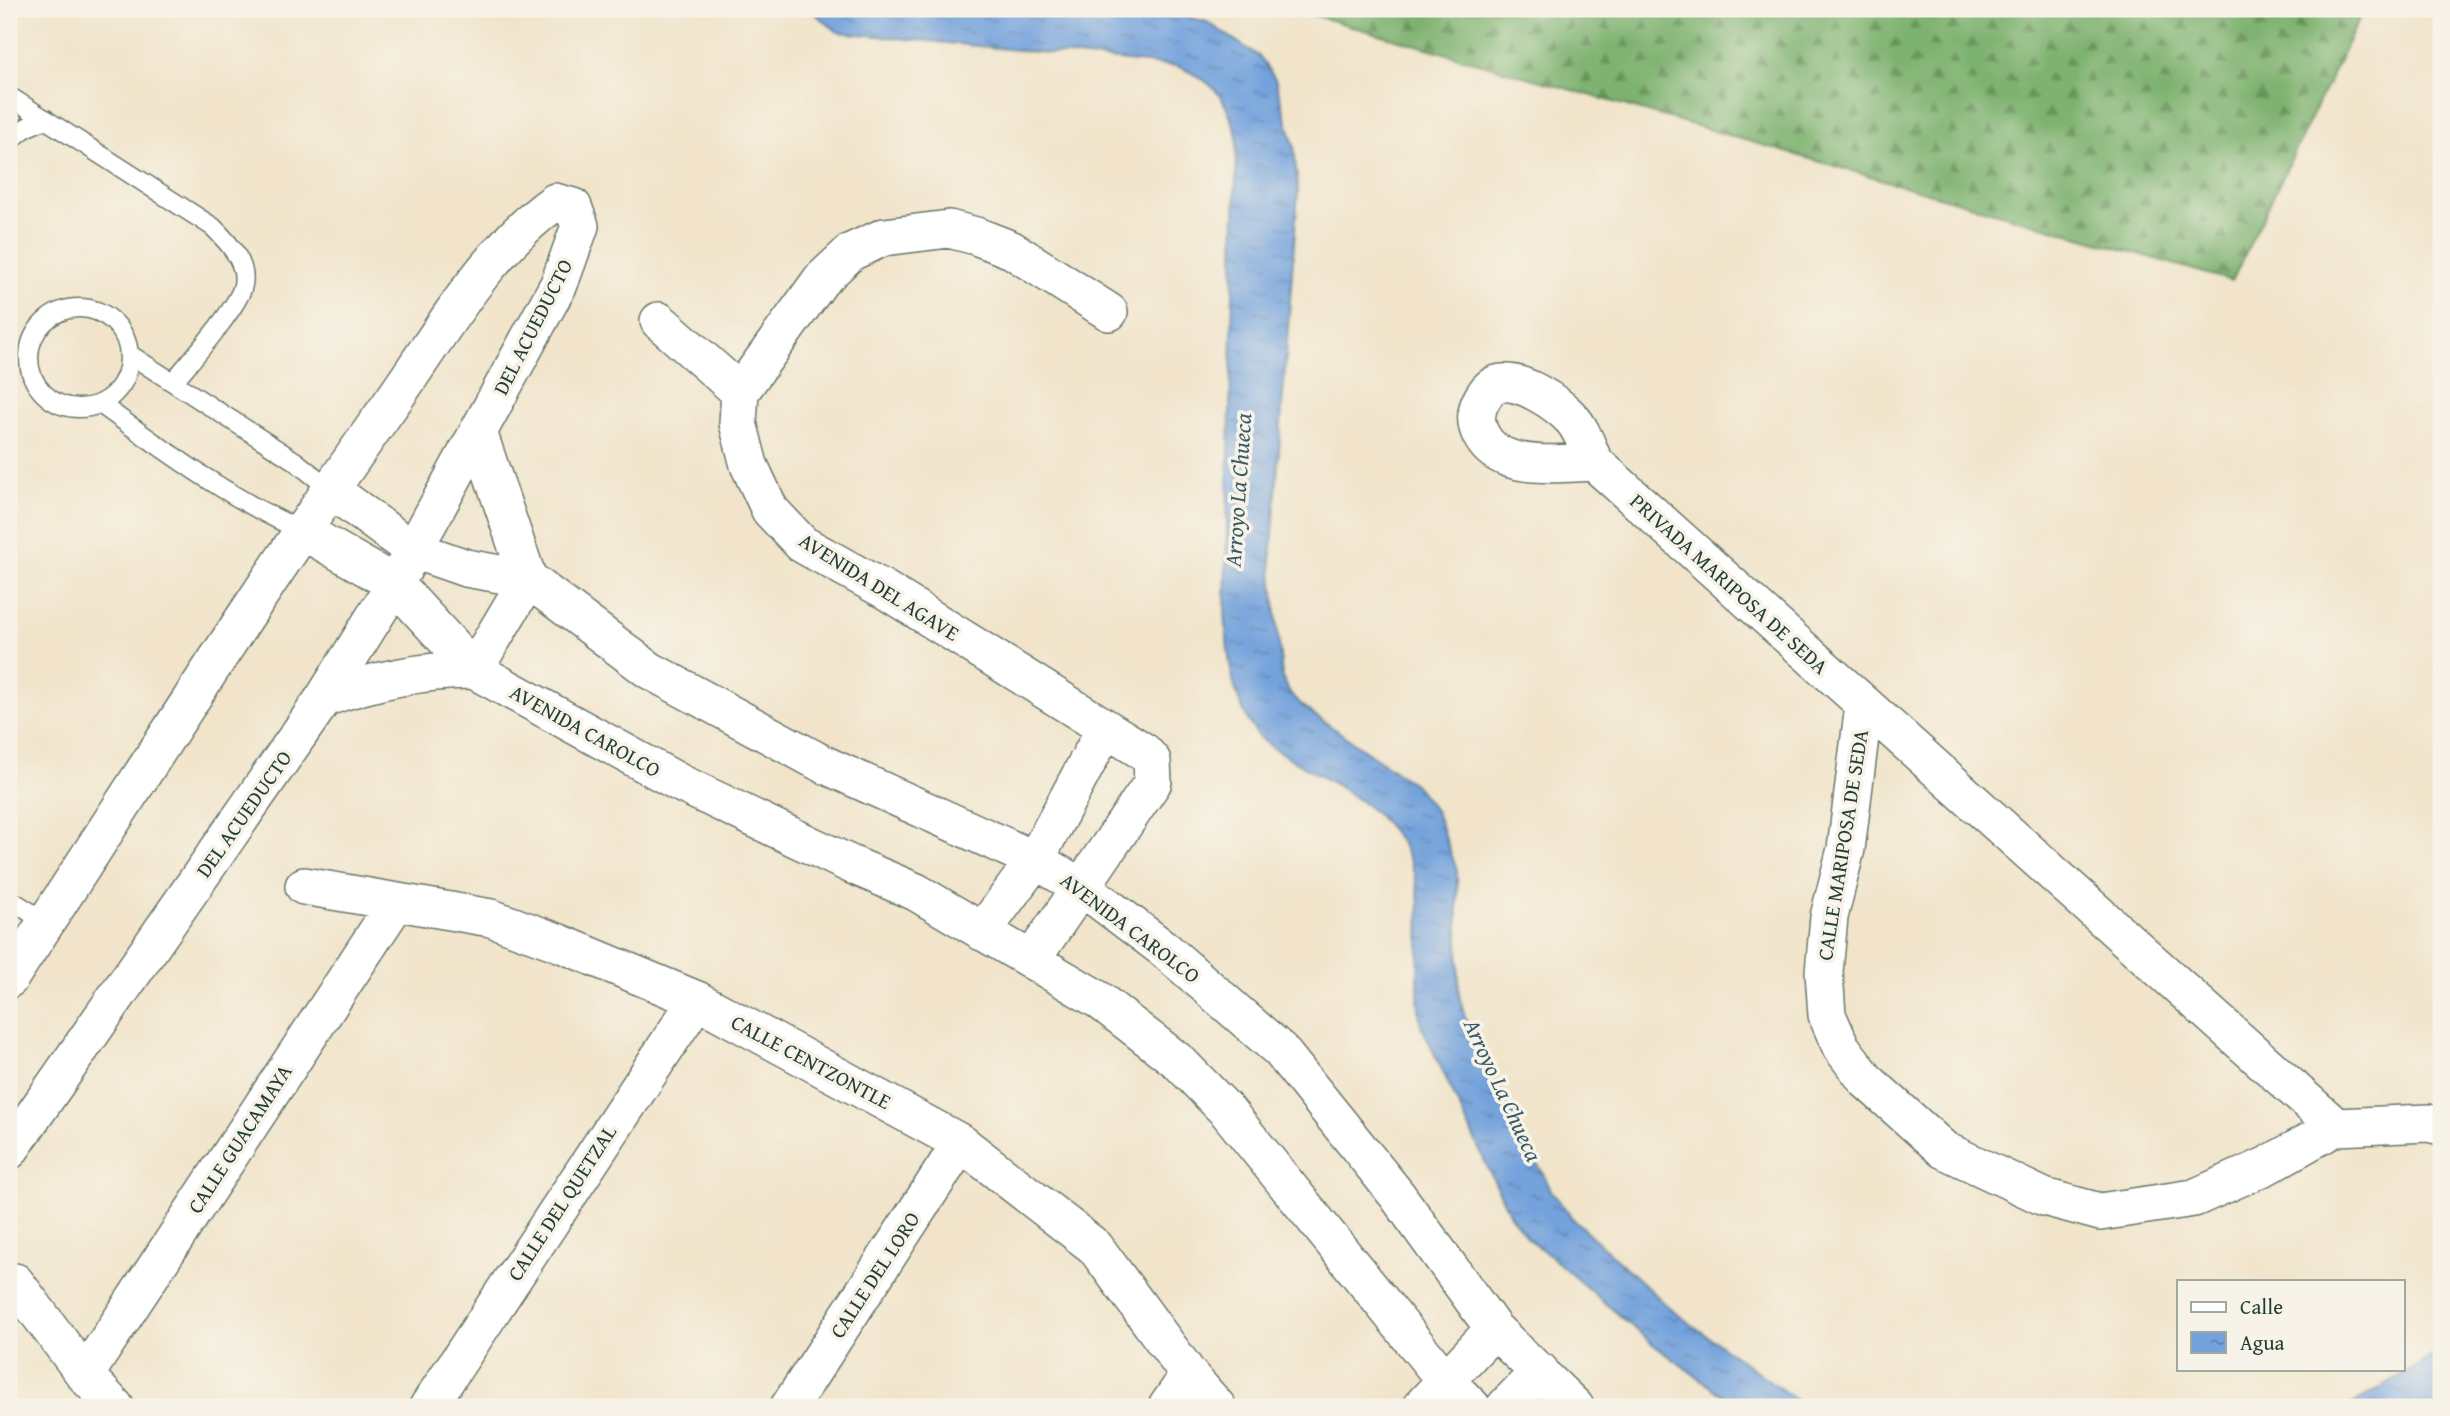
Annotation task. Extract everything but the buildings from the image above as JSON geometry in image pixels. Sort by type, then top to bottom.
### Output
[{"type":"street","name":"DEL ACUEDUCTO","points":[[9,979],[330,489],[488,267],[525,224],[555,202],[573,207],[579,218],[576,244],[559,284],[411,549],[395,584],[324,698],[9,1151]]},
{"type":"street","points":[[659,321],[740,392],[821,280],[851,252],[884,237],[949,229],[1012,250],[1109,312]]},
{"type":"street","name":"AVENIDA DEL AGAVE","points":[[740,392],[738,423],[749,465],[770,510],[802,544],[885,590],[1144,752],[1152,761],[1153,782],[1083,888]]},
{"type":"street","points":[[474,670],[528,579],[478,432]]},
{"type":"street","name":"PRIVADA MARIPOSA DE SEDA","points":[[1594,463],[1864,705]]},
{"type":"street","name":"AVENIDA CAROLCO","points":[[330,489],[411,549],[466,568],[528,579],[649,670],[823,764],[1035,860],[1083,888],[1164,949],[1280,1050],[1397,1195],[1494,1329],[1575,1407]]},
{"type":"street","name":"AVENIDA CAROLCO","points":[[303,531],[395,584],[474,670],[681,782],[850,864],[916,892],[1099,1000],[1179,1062],[1220,1103],[1444,1379],[1472,1407]]},
{"type":"street","name":"AVENIDA CAROLCO","points":[[324,698],[374,680],[441,670],[474,670]]},
{"type":"street","name":"CALLE MARIPOSA DE SEDA","points":[[1864,705],[1846,849],[1829,917],[1824,972],[1827,1015],[1841,1047],[1867,1080],[1944,1150],[2044,1197],[2100,1212],[2193,1198],[2266,1166],[2336,1127],[2437,1122]]},
{"type":"street","name":"CALLE MARIPOSA DE SEDA","points":[[1864,705],[2336,1127]]},
{"type":"street","points":[[982,932],[1035,860],[1105,729]]},
{"type":"street","name":"CALLE CENTZONTLE","points":[[304,886],[491,918],[697,1000],[961,1143],[1095,1247],[1189,1375],[1217,1407]]},
{"type":"street","points":[[1032,959],[1083,888]]},
{"type":"street","name":"CALLE GUACAMAYA","points":[[85,1376],[396,903]]},
{"type":"street","name":"CALLE DEL QUETZAL","points":[[428,1407],[697,1000]]},
{"type":"street","name":"CALLE DEL LORO","points":[[789,1407],[961,1143]]},
{"type":"street","points":[[15,1282],[85,1376],[115,1407]]},
{"type":"street","points":[[1420,1407],[1494,1329]]},
{"type":"street","points":[[1505,1407],[1540,1371]]},
{"type":"street","points":[[1167,1407],[1189,1375]]},
{"type":"lane","points":[[9,96],[213,228],[234,248],[241,268],[242,288],[174,382]]},
{"type":"lane","points":[[9,141],[27,127],[46,120]]},
{"type":"lane","points":[[78,306],[103,313],[121,330],[130,354],[122,384],[100,404],[75,409],[51,400],[34,381],[28,356],[35,332],[53,313],[78,306]]},
{"type":"lane","points":[[130,354],[295,461],[330,489]]},
{"type":"lane","points":[[100,404],[215,486],[259,513],[303,531]]},
{"type":"lane","points":[[9,899],[46,922]]},
{"type":"green space","points":[[1292,9],[2364,9],[2232,281]]},
{"type":"water","name":"Arroyo La Chueca","points":[[809,9],[1094,9],[1175,13],[1207,22],[1260,57],[1275,79],[1294,146],[1298,191],[1271,561],[1282,676],[1290,694],[1306,709],[1415,785],[1436,812],[1457,870],[1459,995],[1466,1021],[1552,1192],[1572,1218],[1673,1311],[1806,1407],[1738,1407],[1654,1345],[1527,1237],[1510,1215],[1421,1025],[1418,982],[1420,914],[1414,872],[1406,852],[1385,822],[1358,799],[1265,742],[1257,734],[1241,705],[1229,657],[1225,608],[1237,136],[1223,100],[1201,78],[1177,66],[838,32]]},
{"type":"water","points":[[2441,1351],[2441,1405],[2348,1407]]}]
